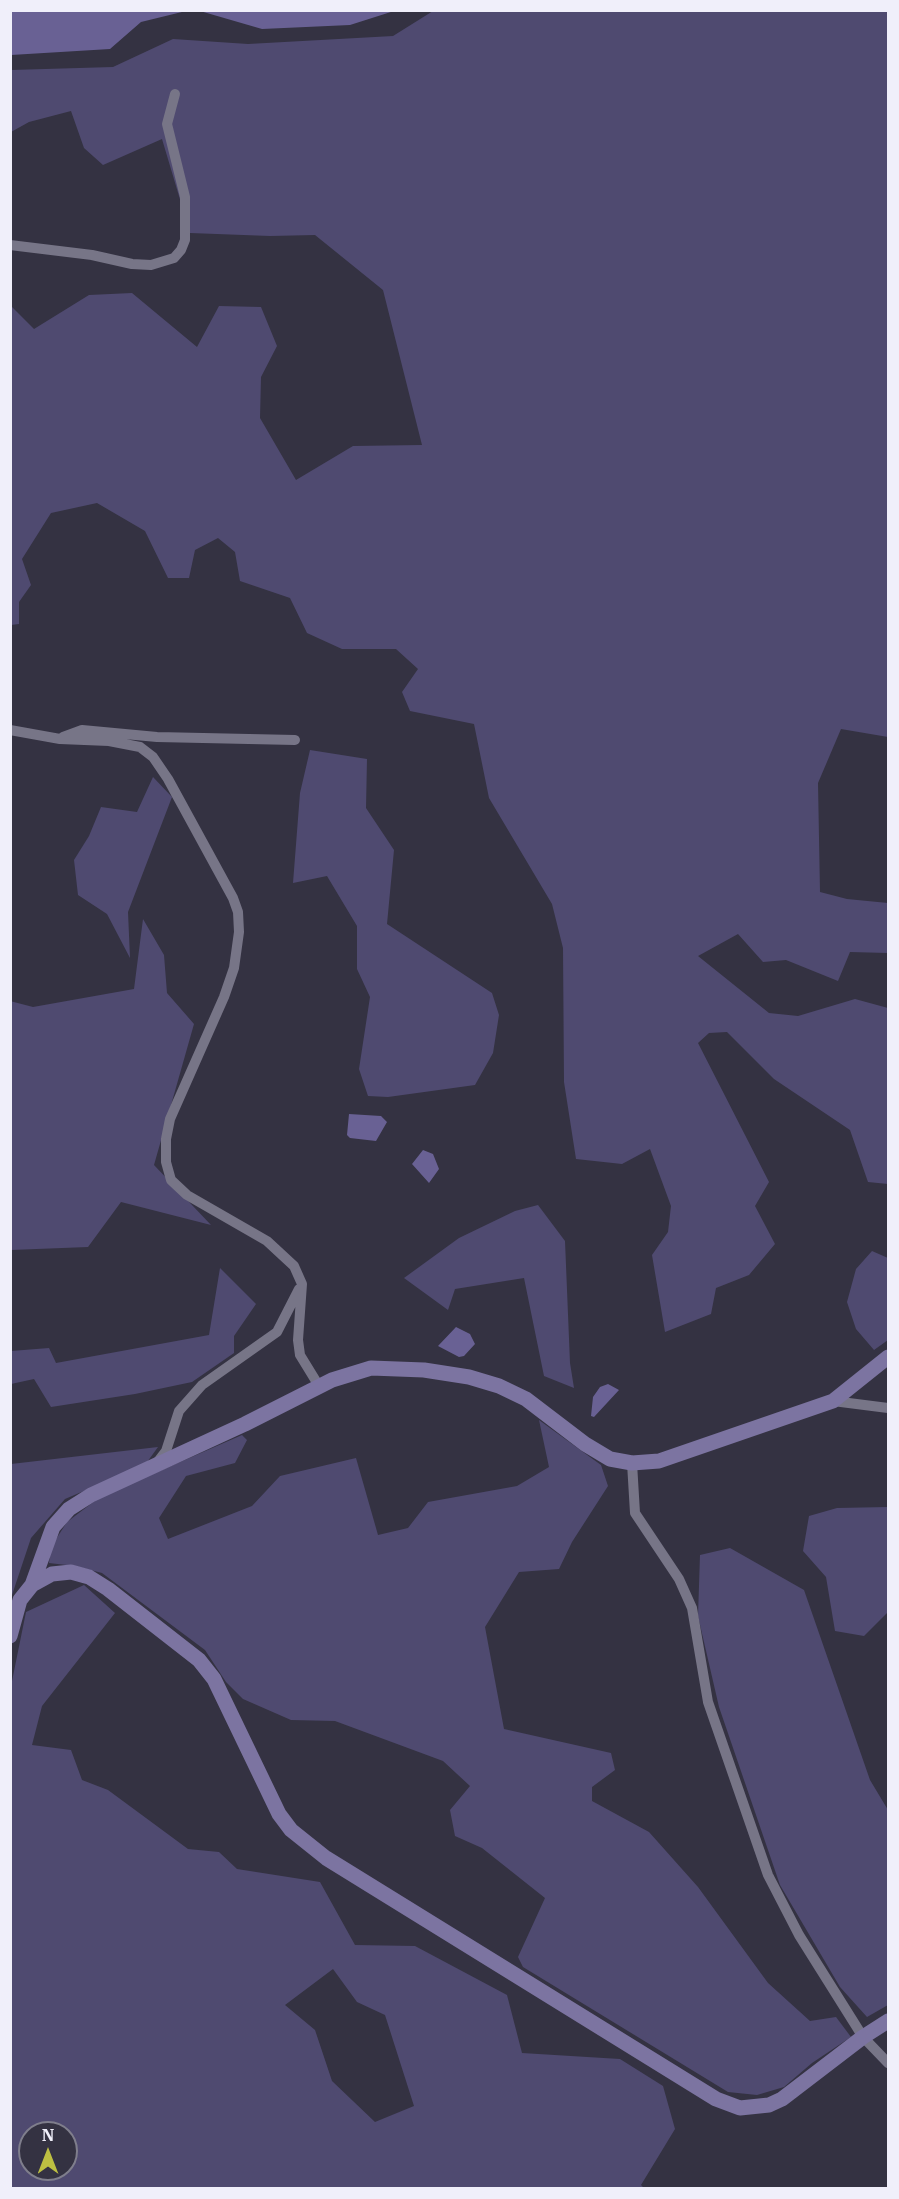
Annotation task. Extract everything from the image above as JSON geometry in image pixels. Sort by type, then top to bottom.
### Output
[{"type":"street","points":[[10,245],[92,255],[132,264],[151,265],[174,258],[181,250],[184,240],[184,197],[167,124],[175,94]]},
{"type":"street","points":[[10,730],[60,739],[109,741],[140,747],[153,758],[168,779],[233,898],[238,912],[239,933],[234,968],[224,997],[170,1119],[166,1139],[166,1162],[171,1180],[187,1195],[282,1252],[294,1266],[302,1284],[298,1340],[300,1355],[320,1386]]},
{"type":"street","points":[[60,739],[82,730],[157,737],[295,740]]},
{"type":"street","points":[[156,1464],[166,1451],[179,1411],[202,1385],[277,1332],[302,1284]]},
{"type":"street","points":[[10,1636],[20,1600],[32,1585],[53,1527],[69,1509],[91,1495],[320,1386],[371,1368],[424,1370],[469,1377],[499,1386],[526,1399],[585,1444],[610,1459],[632,1463],[659,1461],[833,1401],[888,1357]]},
{"type":"street","points":[[833,1401],[888,1408]]},
{"type":"street","points":[[632,1463],[635,1513],[679,1579],[692,1608],[708,1702],[768,1875],[799,1935],[862,2037],[888,2063]]},
{"type":"street","points":[[32,1585],[52,1574],[71,1572],[89,1577],[108,1589],[199,1660],[214,1679],[279,1814],[291,1830],[326,1858],[716,2099],[740,2108],[769,2105],[782,2099],[862,2037],[888,2021]]},
{"type":"shaded area","points":[[11,10],[186,11],[141,22],[110,49],[11,55]]},
{"type":"shaded area","points":[[394,10],[350,25],[262,29],[200,11]]},
{"type":"shaded area","points":[[433,11],[888,11],[888,737],[841,729],[818,783],[820,892],[847,899],[888,903],[888,953],[850,952],[838,981],[786,960],[763,962],[738,934],[698,956],[769,1013],[798,1016],[855,999],[888,1008],[888,1184],[868,1182],[850,1130],[774,1079],[727,1032],[709,1033],[698,1043],[769,1182],[755,1206],[775,1244],[749,1275],[716,1288],[711,1314],[665,1332],[652,1255],[668,1232],[671,1206],[650,1149],[622,1164],[576,1159],[564,1082],[563,948],[552,904],[489,798],[474,724],[410,711],[402,692],[418,669],[396,649],[342,649],[307,633],[290,598],[240,581],[235,552],[218,538],[195,550],[189,578],[168,578],[145,531],[97,503],[51,513],[22,559],[31,585],[19,602],[19,624],[11,625],[10,305],[34,329],[89,295],[132,293],[197,347],[219,306],[261,307],[277,346],[261,377],[260,418],[296,480],[353,446],[422,445],[383,290],[315,235],[190,233],[162,139],[103,165],[84,148],[71,111],[29,122],[11,132],[11,70],[113,67],[173,39],[248,44],[393,36]]},
{"type":"shaded area","points":[[310,750],[367,759],[366,808],[394,850],[387,924],[492,993],[499,1015],[493,1053],[475,1085],[388,1097],[368,1096],[359,1069],[370,997],[357,969],[357,926],[327,876],[293,883],[300,793]]},
{"type":"shaded area","points":[[153,777],[172,797],[128,912],[130,958],[107,914],[78,895],[74,860],[89,836],[101,807],[137,812]]},
{"type":"shaded area","points":[[143,919],[164,955],[167,993],[194,1024],[154,1165],[211,1225],[121,1202],[88,1247],[11,1250],[10,1001],[33,1007],[134,989]]},
{"type":"shaded area","points":[[349,1114],[381,1116],[387,1122],[376,1141],[350,1138],[347,1135]]},
{"type":"shaded area","points":[[423,1150],[433,1154],[439,1169],[429,1183],[412,1164]]},
{"type":"shaded area","points":[[538,1205],[565,1241],[570,1363],[574,1388],[544,1376],[524,1278],[455,1289],[448,1310],[404,1278],[459,1238],[515,1211]]},
{"type":"shaded area","points":[[872,1251],[888,1258],[888,1340],[874,1350],[856,1329],[847,1302],[856,1269]]},
{"type":"shaded area","points":[[220,1268],[256,1304],[234,1336],[234,1353],[192,1382],[135,1394],[51,1407],[34,1379],[11,1384],[11,1351],[49,1348],[56,1363],[209,1335]]},
{"type":"shaded area","points":[[456,1327],[470,1334],[475,1344],[464,1356],[459,1357],[438,1346]]},
{"type":"shaded area","points":[[608,1384],[619,1390],[594,1417],[591,1416],[593,1397],[600,1387]]},
{"type":"shaded area","points":[[539,1420],[601,1465],[608,1486],[572,1542],[559,1569],[519,1572],[485,1627],[504,1729],[611,1753],[615,1770],[592,1787],[592,1801],[649,1832],[698,1887],[768,1983],[810,2021],[836,2017],[851,2037],[812,2063],[784,2087],[757,2095],[728,2092],[523,1967],[518,1957],[545,1898],[482,1848],[455,1836],[450,1810],[470,1786],[443,1761],[335,1721],[291,1720],[243,1699],[226,1682],[205,1650],[102,1573],[75,1566],[49,1563],[51,1547],[67,1522],[100,1497],[242,1435],[247,1440],[235,1463],[186,1476],[159,1518],[168,1539],[252,1506],[280,1476],[356,1458],[378,1535],[408,1528],[428,1502],[517,1486],[549,1467]]},
{"type":"shaded area","points":[[158,1447],[145,1465],[65,1499],[31,1538],[11,1598],[11,1464]]},
{"type":"shaded area","points":[[888,1507],[888,1612],[864,1636],[835,1631],[826,1577],[803,1551],[809,1516],[837,1508]]},
{"type":"shaded area","points":[[730,1548],[804,1590],[870,1780],[888,1810],[888,2005],[867,2017],[840,1987],[780,1885],[719,1707],[698,1616],[700,1555]]},
{"type":"shaded area","points":[[84,1585],[115,1613],[42,1706],[32,1745],[71,1750],[82,1780],[108,1790],[188,1849],[219,1852],[237,1869],[320,1882],[355,1945],[415,1946],[507,1995],[522,2053],[620,2059],[663,2086],[675,2129],[641,2185],[644,2188],[11,2188],[11,1686],[26,1612]],"holes":[[[333,1969],[357,2002],[385,2015],[414,2106],[375,2122],[332,2081],[315,2030],[285,2005]]]}]
